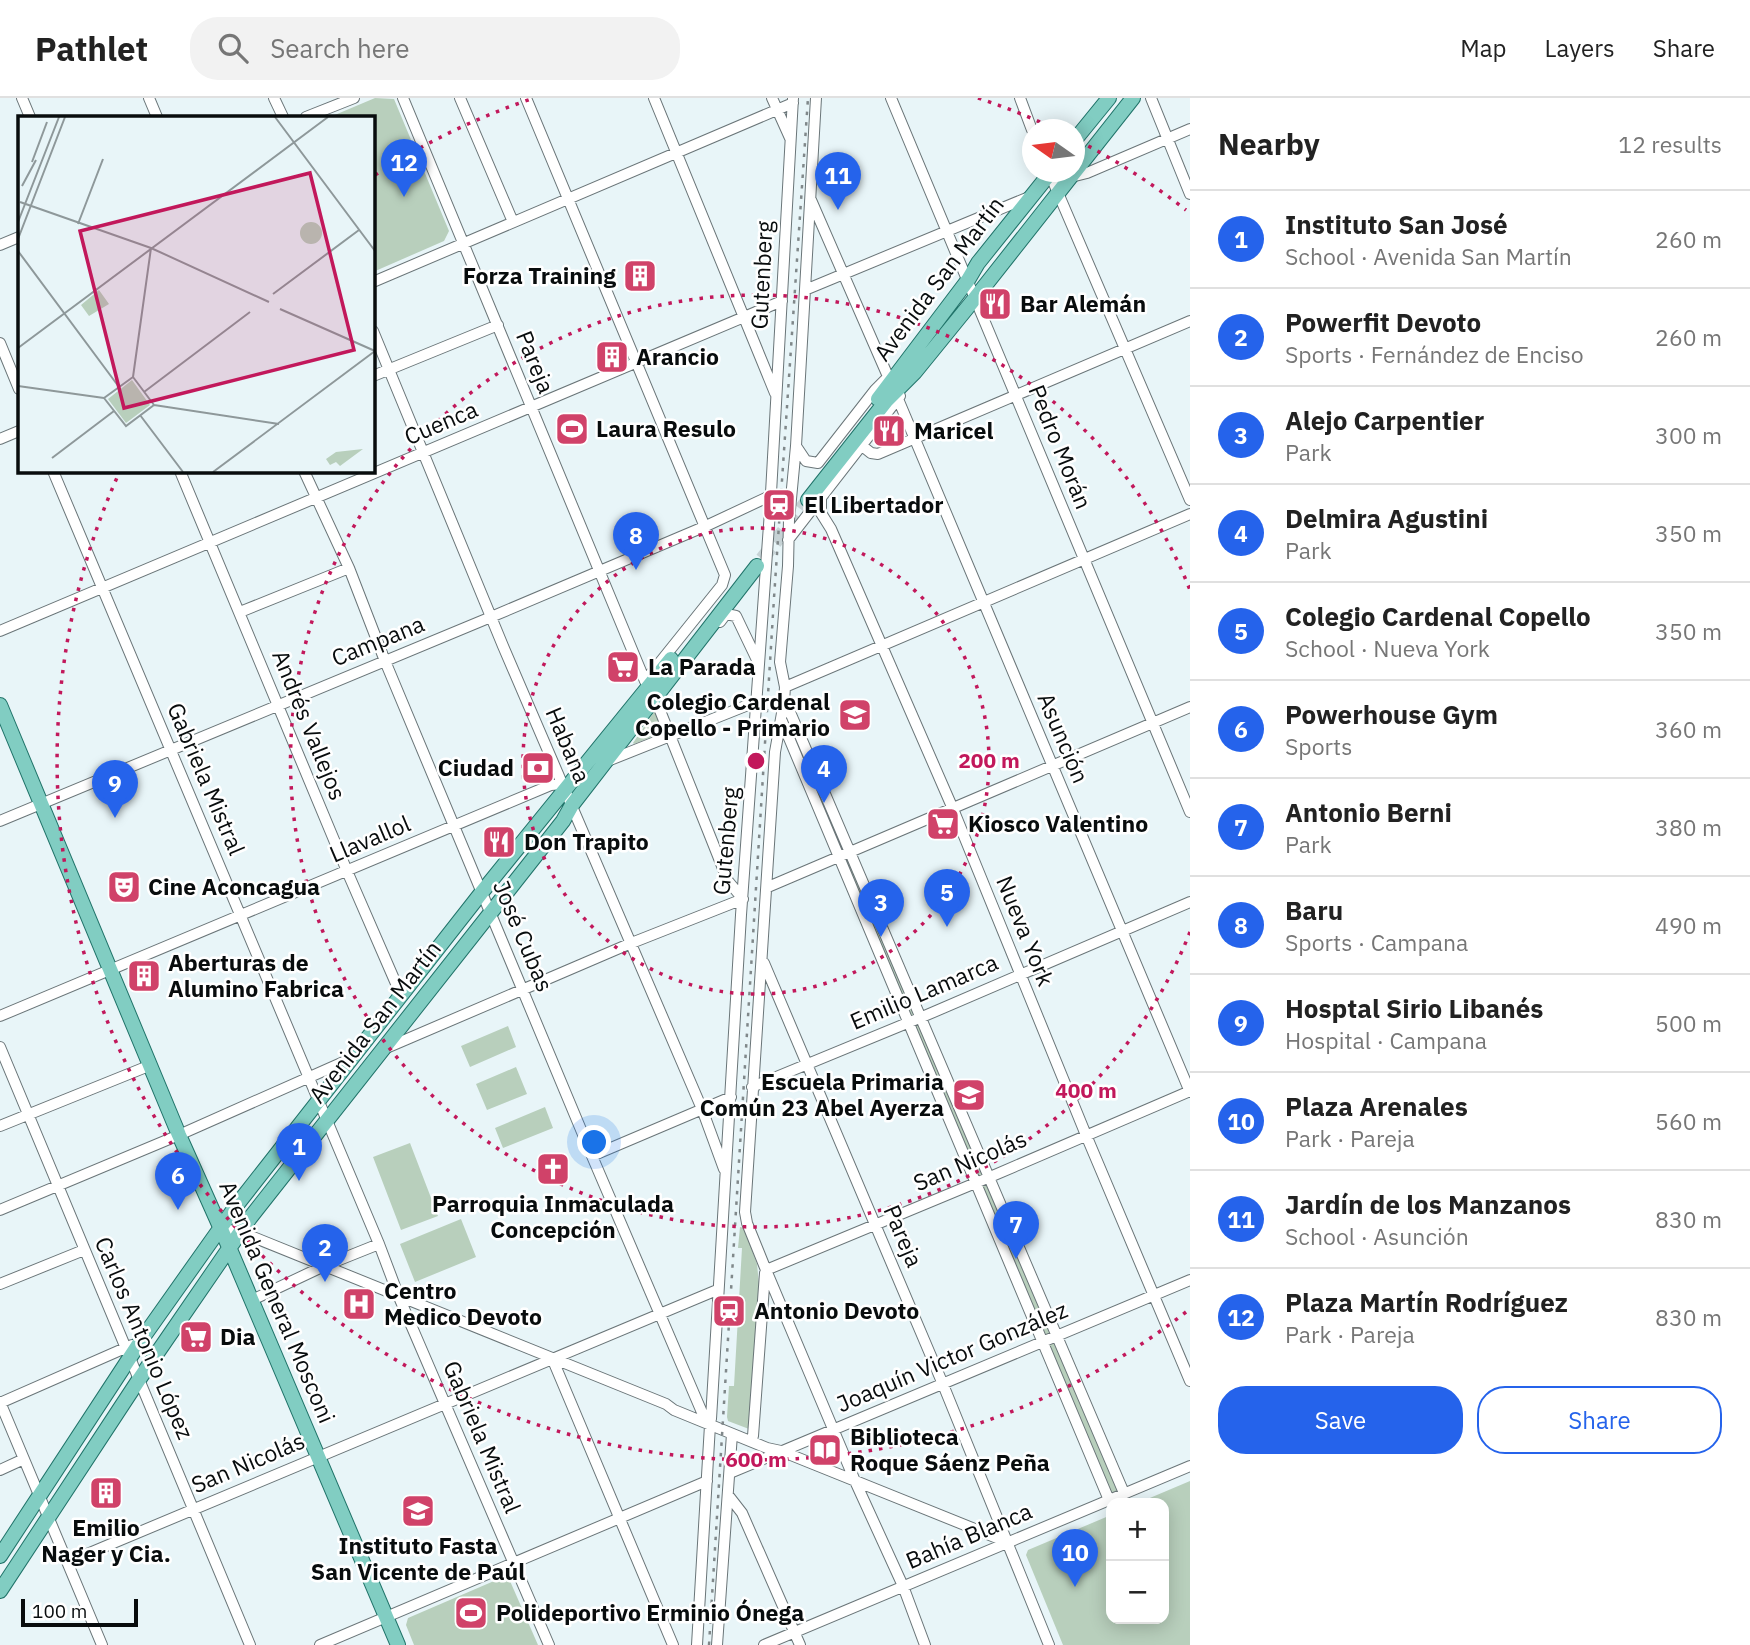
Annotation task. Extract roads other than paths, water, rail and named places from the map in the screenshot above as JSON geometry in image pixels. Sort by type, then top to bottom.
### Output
[{"type":"main road","points":[[1085,127],[1109,98]]},
{"type":"main road","name":"Avenida San Martín","points":[[1085,159],[1133,98]]},
{"type":"main road","name":"Avenida San Martín","points":[[810,498],[890,381],[1042,182]]},
{"type":"main road","name":"Avenida San Martín","points":[[810,498],[887,400],[915,372],[976,297],[1067,182]]},
{"type":"main road","name":"Avenida San Martín","points":[[0,1556],[132,1349],[220,1227],[564,787],[753,563],[655,698],[572,805],[563,821],[229,1247],[0,1591]]},
{"type":"main road","name":"Avenida General Mosconi","points":[[0,705],[5,732],[40,804],[398,1645]]},
{"type":"street","points":[[22,98],[30,116]]},
{"type":"street","points":[[149,98],[157,116]]},
{"type":"street","points":[[274,98],[283,116]]},
{"type":"street","points":[[309,116],[354,98]]},
{"type":"street","name":"Pareja","points":[[403,98],[645,681]]},
{"type":"street","points":[[460,98],[513,222]]},
{"type":"street","points":[[526,98],[706,526]]},
{"type":"street","points":[[654,98],[776,395]]},
{"type":"street","name":"Gutenberg","points":[[766,1270],[746,1218],[745,1204],[775,752],[784,692],[780,662],[796,446],[816,98]]},
{"type":"street","name":"Pedro Morán","points":[[891,98],[1190,812]]},
{"type":"street","points":[[1020,98],[1028,119]]},
{"type":"street","points":[[1151,98],[1190,194]]},
{"type":"street","points":[[374,282],[678,154],[775,103],[793,101]]},
{"type":"street","name":"Gutenberg","points":[[697,1645],[708,1420],[758,701],[793,101]]},
{"type":"street","points":[[775,103],[791,141]]},
{"type":"street","points":[[1085,174],[1190,129]]},
{"type":"street","points":[[1054,182],[1190,500]]},
{"type":"street","points":[[804,290],[1031,196]]},
{"type":"street","points":[[810,198],[890,381]]},
{"type":"street","points":[[0,245],[18,237]]},
{"type":"street","name":"Cuenca","points":[[0,631],[782,301]]},
{"type":"street","points":[[861,445],[871,453],[878,454],[1190,321]]},
{"type":"street","points":[[374,376],[498,325]]},
{"type":"street","name":"Habana","points":[[374,334],[629,944],[702,1109],[726,1175]]},
{"type":"street","points":[[0,343],[18,387]]},
{"type":"street","name":"Avenida San Martín","points":[[788,540],[810,498],[861,445],[898,399],[915,372]]},
{"type":"street","name":"Avenida San Martín","points":[[796,446],[806,461],[818,463],[875,390],[885,380],[890,381]]},
{"type":"street","name":"Asunción","points":[[898,399],[1190,1091]]},
{"type":"street","points":[[0,439],[18,431]]},
{"type":"street","name":"Gabriela Mistral","points":[[53,472],[444,1404],[549,1645]]},
{"type":"street","name":"Andrés Vallejos","points":[[180,472],[346,871],[401,995]]},
{"type":"street","name":"José Cubas","points":[[304,472],[349,568],[385,661],[659,1315],[708,1420]]},
{"type":"street","name":"Campana","points":[[0,821],[599,572],[770,496]]},
{"type":"street","name":"Nueva York","points":[[810,498],[831,529],[893,668],[1190,1381]]},
{"type":"street","points":[[1124,1493],[1055,1336],[784,692],[881,646],[1190,514]]},
{"type":"street","name":"Avenida San Martín","points":[[630,709],[645,681],[725,580],[724,570],[706,526]]},
{"type":"street","points":[[240,612],[349,568]]},
{"type":"street","name":"Avenida San Martín","points":[[655,698],[668,687],[726,614],[734,615],[738,619],[760,665]]},
{"type":"street","points":[[382,1049],[629,944],[743,899],[727,881],[655,698]]},
{"type":"street","points":[[605,762],[758,701]]},
{"type":"street","points":[[768,887],[1190,707]]},
{"type":"street","points":[[782,719],[1108,1498]]},
{"type":"street","name":"Llavallol","points":[[0,1016],[551,785],[564,787]]},
{"type":"street","name":"Emilio Lamarca","points":[[752,1087],[1190,902]]},
{"type":"street","name":"Pareja","points":[[763,961],[942,1382],[1047,1645]]},
{"type":"street","name":"Carlos Antonio López","points":[[0,1047],[84,1250],[132,1349],[140,1378],[250,1645]]},
{"type":"street","points":[[0,1210],[351,1059]]},
{"type":"street","points":[[0,1126],[151,1065]]},
{"type":"street","name":"San Nicolás","points":[[766,1270],[1190,1091]]},
{"type":"street","points":[[592,1156],[731,1097]]},
{"type":"street","points":[[220,1227],[324,1266],[666,1404],[676,1405],[732,1434],[781,1451]]},
{"type":"street","points":[[252,1300],[379,1244]]},
{"type":"street","points":[[0,1284],[84,1250]]},
{"type":"street","points":[[766,1270],[903,1586],[925,1645]]},
{"type":"street","points":[[753,1436],[766,1270]]},
{"type":"street","name":"Joaquín Victor González","points":[[730,1473],[1190,1280]]},
{"type":"street","name":"San Nicolás","points":[[68,1562],[717,1290]]},
{"type":"street","points":[[102,1645],[0,1402],[132,1349]]},
{"type":"street","points":[[552,1358],[673,1645]]},
{"type":"street","points":[[708,1420],[753,1436],[781,1451],[1007,1542]]},
{"type":"street","points":[[718,1645],[732,1434]]},
{"type":"street","points":[[0,1470],[23,1460]]},
{"type":"street","name":"Bahía Blanca","points":[[1113,1498],[1190,1466]]},
{"type":"street","points":[[320,1645],[707,1481]]},
{"type":"street","points":[[728,1495],[742,1513],[800,1645]]},
{"type":"street","name":"Bahía Blanca","points":[[764,1645],[1106,1501]]},
{"type":"tunnel","points":[[762,559],[808,500]]},
{"type":"railway","points":[[709,1645],[808,98]]},
{"type":"place","name":"Plaza Martín Rodríguez","points":[[404,197]]},
{"type":"place","name":"Jardín de los Manzanos","points":[[838,210]]},
{"type":"place","name":"Forza Training","points":[[640,276]]},
{"type":"place","name":"Bar Alemán","points":[[995,304]]},
{"type":"place","name":"Arancio","points":[[612,357]]},
{"type":"place","name":"Laura Resulo","points":[[572,429]]},
{"type":"place","name":"Maricel","points":[[889,431]]},
{"type":"place","name":"El Libertador","points":[[779,505]]},
{"type":"place","name":"Baru","points":[[636,570]]},
{"type":"place","name":"La Parada","points":[[623,667]]},
{"type":"place","name":"Colegio Cardenal Copello - Primario","points":[[855,715]]},
{"type":"place","name":"Ciudad","points":[[538,768]]},
{"type":"place","name":"Delmira Agustini","points":[[824,803]]},
{"type":"place","name":"Hosptal Sirio Libanés","points":[[115,818]]},
{"type":"place","name":"Kiosco Valentino","points":[[943,824]]},
{"type":"place","name":"Don Trapito","points":[[499,842]]},
{"type":"place","name":"Cine Aconcagua","points":[[124,887]]},
{"type":"place","name":"Colegio Cardenal Copello","points":[[947,927]]},
{"type":"place","name":"Alejo Carpentier","points":[[881,937]]},
{"type":"place","name":"Aberturas de Alumino Fabrica","points":[[144,976]]},
{"type":"place","name":"Escuela Primaria Común 23 Abel Ayerza","points":[[969,1095]]},
{"type":"place","name":"Parroquia Inmaculada Concepción","points":[[553,1169]]},
{"type":"place","name":"Instituto San José","points":[[299,1181]]},
{"type":"place","name":"Powerhouse Gym","points":[[178,1210]]},
{"type":"place","name":"Antonio Berni","points":[[1016,1259]]},
{"type":"place","name":"Powerfit Devoto","points":[[325,1282]]},
{"type":"place","name":"Centro Medico Devoto","points":[[359,1304]]},
{"type":"place","name":"Antonio Devoto","points":[[729,1311]]},
{"type":"place","name":"Dia","points":[[196,1337]]},
{"type":"place","name":"Biblioteca Roque Sáenz Peña","points":[[825,1450]]},
{"type":"place","name":"Emilio Nager y Cia.","points":[[106,1493]]},
{"type":"place","name":"Instituto Fasta San Vicente de Paúl","points":[[418,1511]]},
{"type":"place","name":"Plaza Arenales","points":[[1075,1587]]},
{"type":"place","name":"Polideportivo Erminio Ónega","points":[[471,1613]]}]
